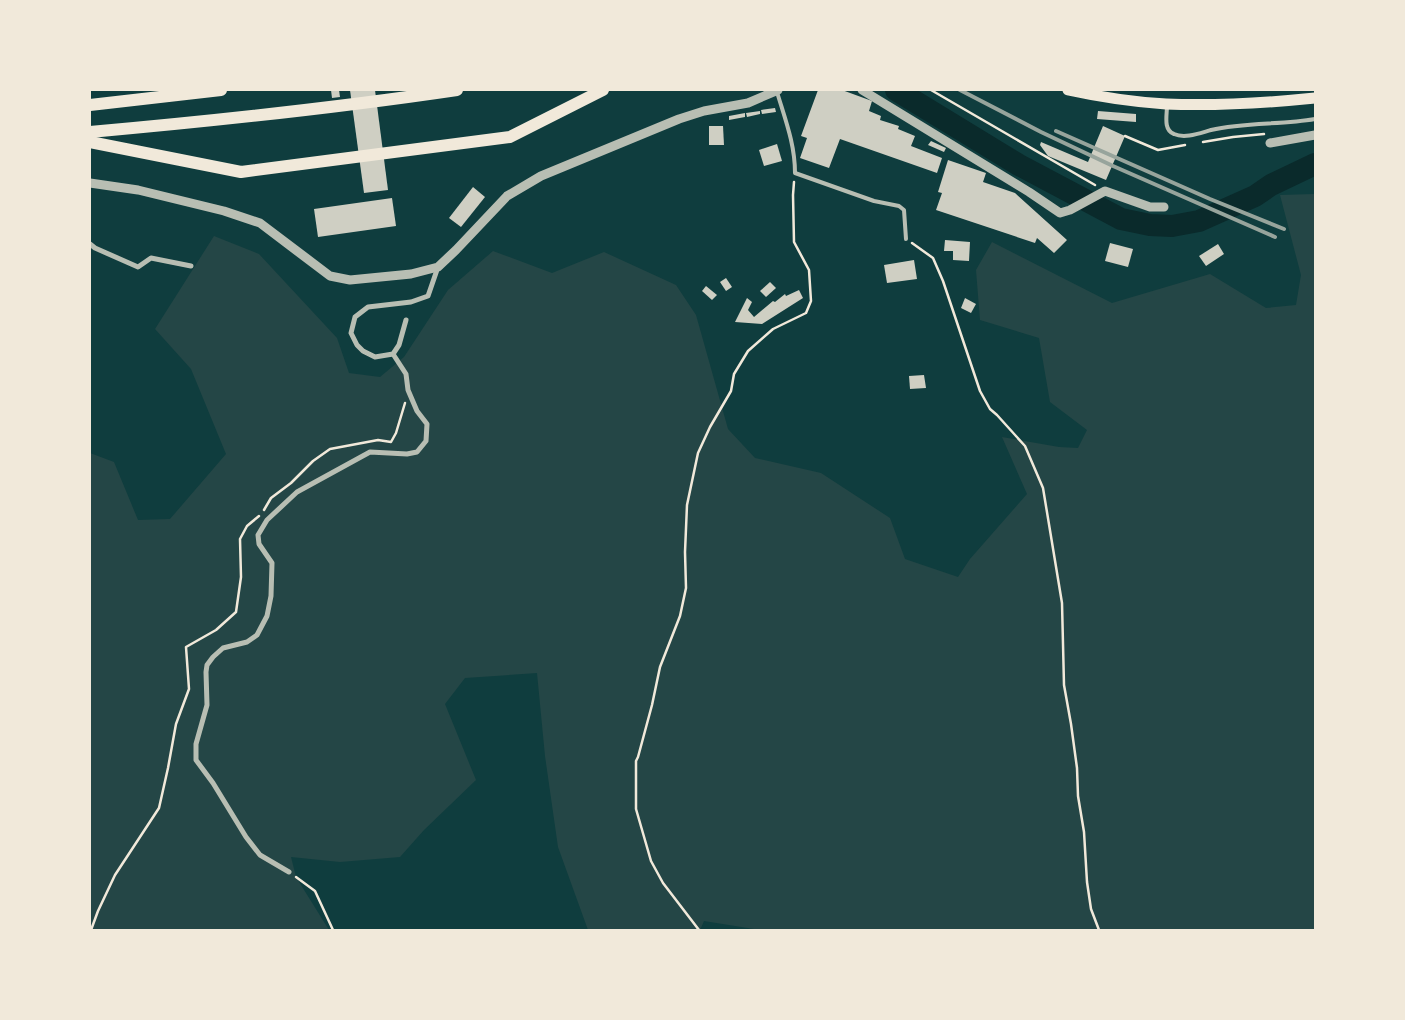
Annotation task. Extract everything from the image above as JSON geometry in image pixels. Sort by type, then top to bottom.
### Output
[{"type":"highway","points":[[90,105],[221,90]]},
{"type":"highway","points":[[90,132],[363,104],[457,90]]},
{"type":"highway","points":[[90,142],[241,172],[510,137],[603,90]]},
{"type":"highway","points":[[1068,90],[1130,101],[1167,104],[1219,104],[1315,98]]},
{"type":"street","points":[[862,90],[1060,212],[1070,210],[1105,191],[1150,207],[1164,207]]},
{"type":"street","points":[[406,320],[399,346],[393,354],[376,356],[363,351],[357,345],[351,333],[355,317],[368,307],[411,302],[428,296],[438,267],[507,196],[541,176],[680,119],[713,109],[748,104],[777,91]]},
{"type":"street","points":[[1270,138],[1315,134]]},
{"type":"street","points":[[90,183],[138,190],[260,223],[330,276],[350,280],[411,274],[438,267]]},
{"type":"street","points":[[90,244],[138,267],[152,258],[191,266]]},
{"type":"street","points":[[289,872],[260,855],[246,837],[213,783],[196,760],[196,744],[207,705],[207,665],[223,648],[247,642],[257,635],[268,616],[272,563],[258,544],[258,535],[267,520],[297,492],[370,452],[407,454],[417,452],[426,441],[427,424],[417,411],[408,390],[406,374],[393,354]]},
{"type":"lane","points":[[777,91],[790,133],[795,160],[795,173],[874,201],[899,206],[904,210],[906,239]]},
{"type":"lane","points":[[1167,104],[1166,126],[1174,134],[1186,136],[1235,126],[1315,119]]},
{"type":"path","points":[[931,90],[1105,191]]},
{"type":"path","points":[[1125,136],[1158,150],[1186,145]]},
{"type":"path","points":[[1196,143],[1233,137],[1270,138]]},
{"type":"path","points":[[699,930],[663,883],[651,861],[636,809],[636,761],[650,714],[660,667],[680,616],[686,588],[687,505],[698,453],[710,427],[731,391],[734,374],[748,351],[773,330],[806,313],[811,301],[809,270],[794,242],[793,195],[795,173]]},
{"type":"path","points":[[906,239],[933,258],[943,281],[980,392],[990,409],[1025,446],[1043,488],[1062,603],[1064,685],[1071,724],[1078,796],[1084,832],[1087,882],[1091,909],[1099,930]]},
{"type":"path","points":[[289,872],[315,891],[333,930]]},
{"type":"shaded area","points":[[1315,194],[1315,930],[760,930],[704,921],[700,930],[588,930],[558,847],[545,756],[537,673],[465,678],[445,704],[476,780],[424,830],[400,857],[340,862],[291,857],[296,877],[329,930],[90,930],[90,453],[114,462],[138,520],[170,519],[226,454],[191,369],[155,329],[214,236],[259,254],[337,338],[349,373],[380,377],[404,357],[448,290],[493,251],[552,273],[604,252],[676,285],[696,315],[728,429],[755,458],[821,473],[890,518],[905,559],[958,577],[970,559],[1027,494],[1002,437],[1059,447],[1078,448],[1087,430],[1050,402],[1039,338],[980,320],[976,270],[992,242],[1112,303],[1210,274],[1266,308],[1296,305],[1301,275],[1280,195]]},
{"type":"building","points":[[331,90],[339,90],[340,97],[332,98]]},
{"type":"building","points":[[350,90],[375,90],[388,190],[364,193]]},
{"type":"building","points":[[818,90],[842,90],[872,101],[869,111],[881,116],[880,120],[899,126],[898,129],[915,136],[911,146],[942,158],[937,173],[840,139],[829,168],[800,158],[807,138],[801,136]]},
{"type":"building","points":[[775,108],[776,112],[762,114],[761,110]]},
{"type":"building","points":[[760,111],[760,114],[747,117],[746,113]]},
{"type":"building","points":[[1098,111],[1136,114],[1136,122],[1097,119]]},
{"type":"building","points":[[745,113],[745,117],[729,120],[729,116]]},
{"type":"building","points":[[709,126],[723,126],[724,145],[709,145]]},
{"type":"building","points":[[1103,126],[1125,136],[1106,180],[1048,156],[1040,145],[1041,142],[1088,162]]},
{"type":"building","points":[[931,141],[946,148],[944,152],[928,145]]},
{"type":"building","points":[[777,144],[782,161],[764,166],[759,150]]},
{"type":"building","points":[[948,160],[986,173],[983,182],[1015,193],[1067,240],[1054,253],[1037,238],[1035,243],[936,210],[942,193],[938,192]]},
{"type":"building","points":[[473,187],[485,197],[461,227],[449,218]]},
{"type":"building","points":[[392,198],[396,226],[318,237],[314,209]]},
{"type":"building","points":[[945,240],[970,242],[969,261],[953,260],[953,251],[944,251]]},
{"type":"building","points":[[1110,243],[1133,249],[1128,267],[1105,261]]},
{"type":"building","points":[[1218,244],[1224,254],[1206,266],[1199,256]]},
{"type":"building","points":[[914,260],[917,279],[887,283],[884,265]]},
{"type":"building","points":[[726,278],[732,287],[726,291],[720,282]]},
{"type":"building","points":[[770,282],[776,288],[766,297],[760,291]]},
{"type":"building","points":[[706,286],[717,295],[712,300],[702,291]]},
{"type":"building","points":[[799,290],[803,298],[762,324],[735,322],[747,298],[752,302],[748,310],[754,317],[773,301],[775,302],[785,294],[786,296]]},
{"type":"building","points":[[965,298],[976,304],[971,313],[961,308]]},
{"type":"building","points":[[924,375],[926,388],[910,389],[909,376]]},
{"type":"waterway","points":[[896,90],[1019,165],[1121,219],[1150,225],[1172,226],[1199,221],[1255,196],[1271,185],[1315,164]]},
{"type":"railway","points":[[960,90],[1041,132],[1113,166],[1275,237]]},
{"type":"railway","points":[[1056,131],[1210,199],[1284,229]]}]
